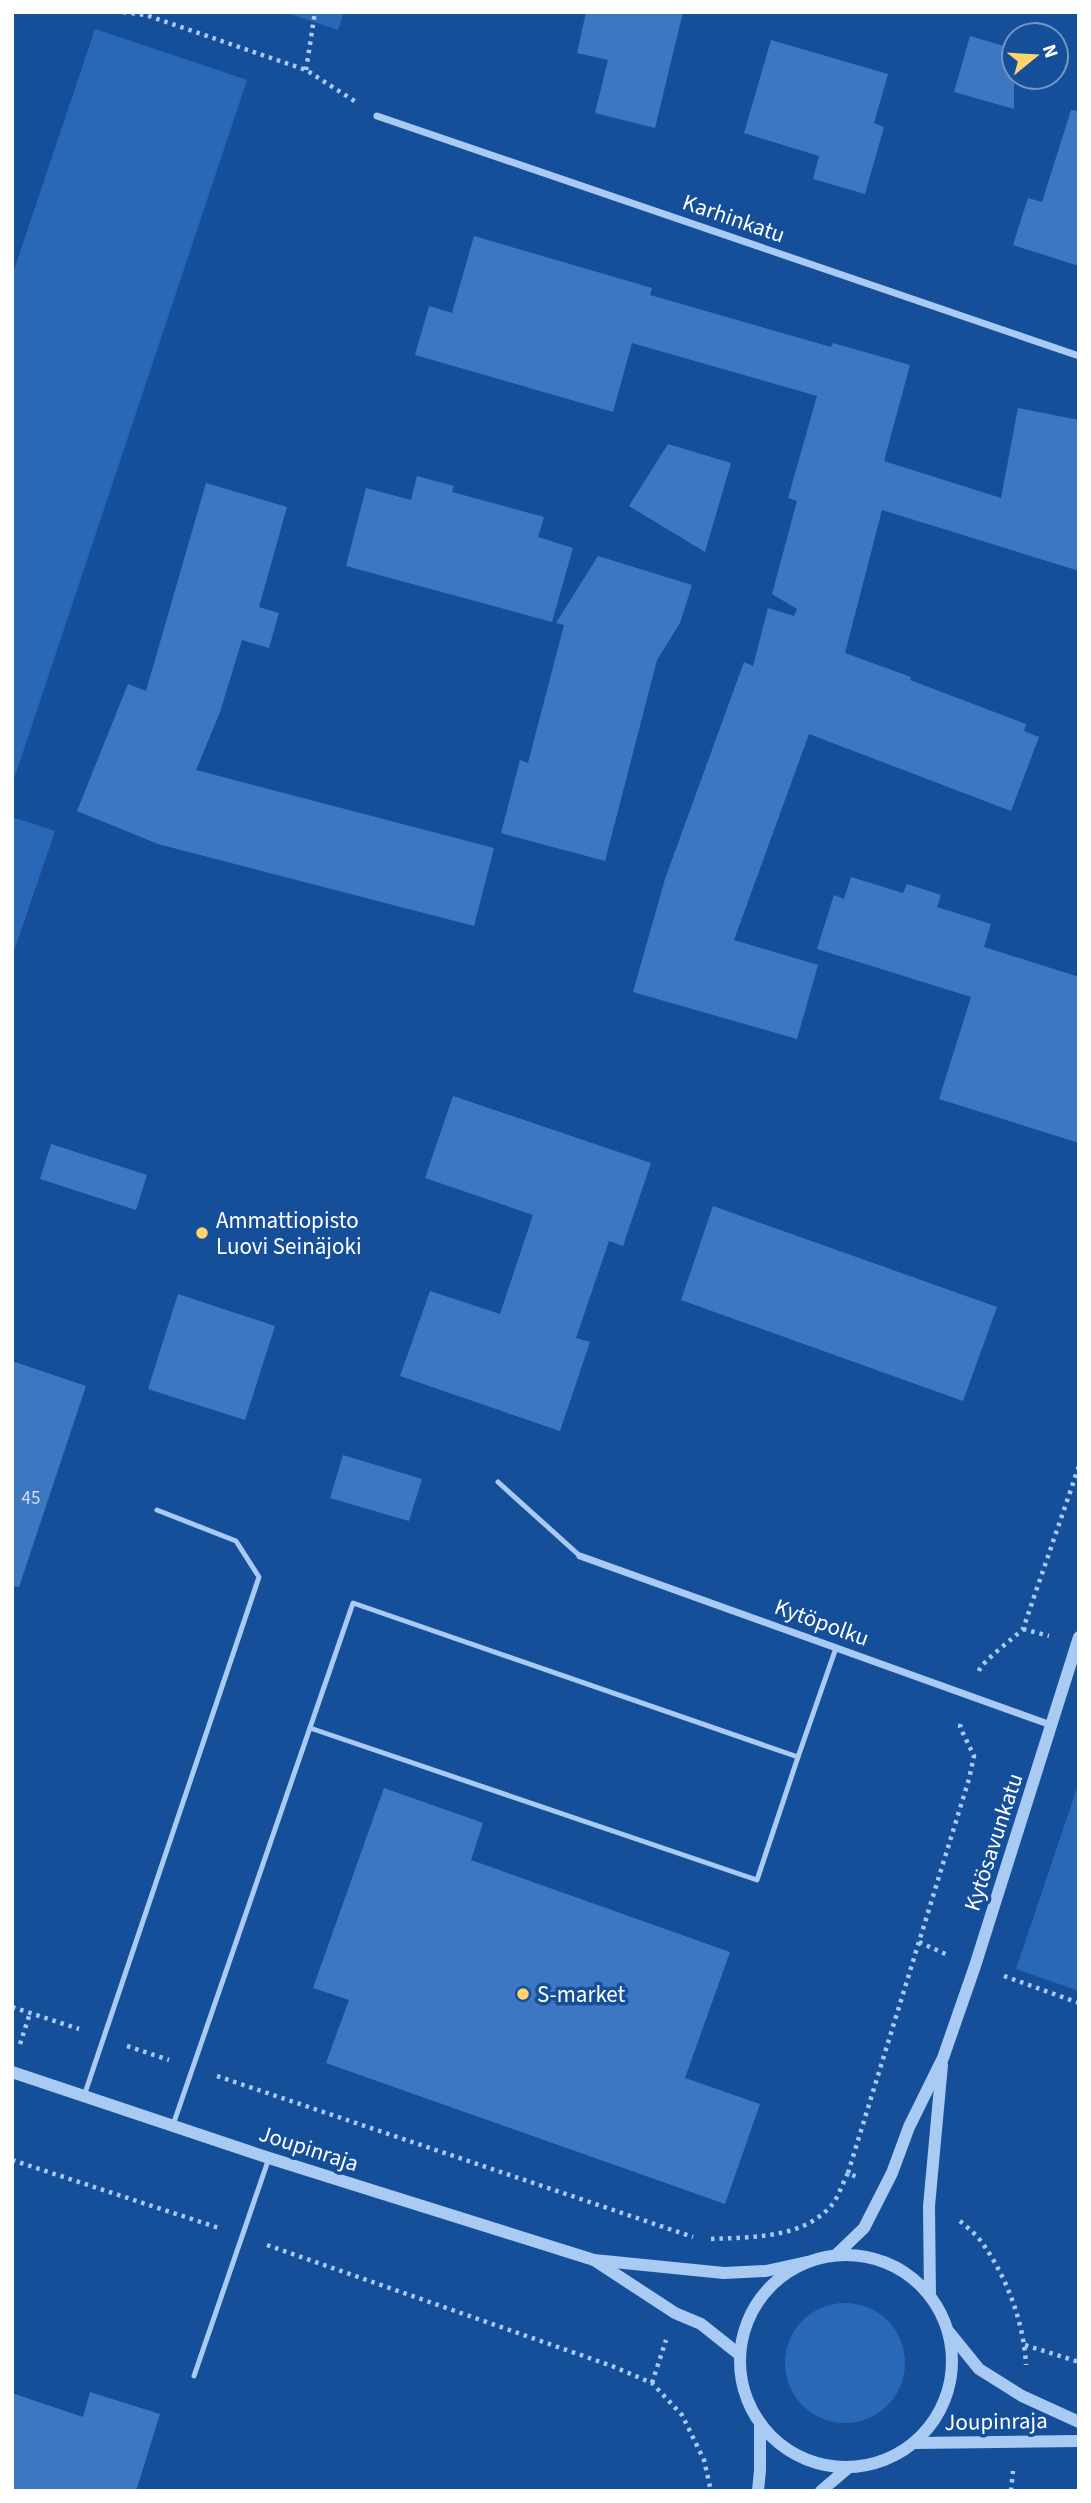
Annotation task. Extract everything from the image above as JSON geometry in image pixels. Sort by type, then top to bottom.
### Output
[{"type":"street","name":"Karhinkatu","points":[[377,116],[1079,356]]},
{"type":"street","name":"Kytöpolku","points":[[580,1556],[1052,1726]]},
{"type":"street","name":"Kytösavunkatu","points":[[836,2255],[864,2228],[885,2188],[909,2127],[943,2058],[1079,1637]]},
{"type":"street","name":"Kytösavunkatu","points":[[930,2296],[929,2206],[943,2058]]},
{"type":"street","name":"Joupinraja","points":[[12,2072],[269,2158],[594,2260],[724,2273],[766,2271],[807,2262]]},
{"type":"street","points":[[836,2255],[872,2258],[904,2272],[930,2296],[949,2332],[953,2363],[948,2393],[935,2420],[915,2443],[883,2461],[848,2468],[814,2463],[783,2448],[760,2423],[744,2391],[740,2355],[746,2325],[760,2298],[781,2277],[807,2262],[836,2255]]},
{"type":"street","name":"Joupinraja","points":[[594,2260],[675,2313],[701,2324],[740,2355]]},
{"type":"street","name":"Joupinraja","points":[[949,2332],[979,2370],[1022,2396],[1079,2421]]},
{"type":"street","points":[[758,2491],[760,2423]]},
{"type":"street","name":"Joupinraja","points":[[915,2443],[1079,2441]]},
{"type":"street","points":[[821,2491],[848,2468]]},
{"type":"lane","points":[[498,1482],[580,1556]]},
{"type":"lane","points":[[84,2096],[258,1577],[236,1541],[157,1510]]},
{"type":"lane","points":[[173,2126],[353,1603],[797,1757]]},
{"type":"lane","points":[[310,1728],[757,1880],[836,1648]]},
{"type":"lane","points":[[194,2376],[269,2158]]},
{"type":"path","points":[[123,12],[146,15],[306,70],[377,116]]},
{"type":"path","points":[[306,70],[315,12]]},
{"type":"path","points":[[12,2007],[699,2240],[762,2237],[807,2225],[831,2207],[848,2174],[969,1779],[974,1756],[960,1727],[981,1665],[1010,1643],[1023,1629],[1079,1466]]},
{"type":"path","points":[[20,2046],[30,2013]]},
{"type":"path","points":[[12,2160],[241,2236],[611,2366],[652,2383],[682,2414],[704,2460],[710,2491]]},
{"type":"path","points":[[848,2174],[885,2188]]},
{"type":"path","points":[[929,2206],[957,2217],[982,2243],[1004,2280],[1025,2345],[1027,2364],[1022,2396]]},
{"type":"path","points":[[1025,2345],[1079,2362]]},
{"type":"path","points":[[1011,2491],[1016,2440]]},
{"type":"shaded area","points":[[285,12],[344,12],[338,30]]},
{"type":"shaded area","points":[[95,29],[247,80],[15,776],[12,775],[12,276]]},
{"type":"shaded area","points":[[12,817],[55,831],[12,957]]},
{"type":"shaded area","points":[[1079,1782],[1079,1991],[1016,1969]]},
{"type":"shaded area","points":[[845,2303],[868,2307],[888,2320],[901,2340],[905,2363],[901,2386],[888,2406],[868,2419],[845,2423],[822,2419],[802,2406],[789,2386],[785,2363],[789,2340],[802,2320],[822,2307]]},
{"type":"building","points":[[586,12],[683,12],[655,128],[595,113],[608,60],[577,53]]},
{"type":"building","points":[[970,36],[1000,45],[1000,91],[1014,91],[1014,109],[954,92]]},
{"type":"building","points":[[771,40],[888,74],[874,123],[884,127],[865,194],[813,179],[819,156],[744,133]]},
{"type":"building","points":[[1071,110],[1079,111],[1079,266],[1013,245],[1028,198],[1042,202]]},
{"type":"building","points":[[474,236],[652,288],[650,295],[831,347],[833,343],[910,365],[884,461],[1001,498],[1018,408],[1079,420],[1079,571],[882,510],[845,653],[1026,724],[1024,731],[1039,737],[1011,811],[809,734],[734,940],[818,965],[797,1039],[633,992],[665,879],[744,662],[753,666],[768,608],[794,616],[797,609],[772,594],[797,501],[788,498],[817,396],[632,343],[613,412],[415,355],[429,306],[452,313]]},
{"type":"building","points":[[668,444],[731,463],[705,552],[629,506]]},
{"type":"building","points":[[417,476],[454,486],[452,492],[544,517],[538,537],[573,548],[552,622],[346,566],[366,488],[411,500]]},
{"type":"building","points":[[206,483],[287,507],[259,607],[279,613],[269,648],[242,640],[220,712],[196,770],[494,848],[474,926],[158,844],[77,811],[128,684],[146,691]]},
{"type":"building","points":[[598,556],[692,585],[680,623],[657,660],[605,861],[501,833],[520,760],[528,763],[564,625],[556,623]]},
{"type":"building","points":[[851,877],[903,893],[907,884],[941,895],[937,907],[991,924],[984,947],[1079,977],[1079,1143],[939,1099],[971,997],[817,949],[834,895],[844,899]]},
{"type":"building","points":[[453,1096],[651,1163],[623,1246],[609,1241],[576,1338],[590,1342],[560,1431],[400,1376],[430,1291],[500,1314],[533,1215],[425,1178]]},
{"type":"building","points":[[51,1144],[147,1175],[136,1210],[40,1179]]},
{"type":"building","points":[[713,1206],[997,1307],[963,1401],[681,1300]]},
{"type":"building","points":[[178,1294],[275,1326],[245,1420],[148,1389]]},
{"type":"building","points":[[12,1361],[86,1386],[19,1587],[12,1586]]},
{"type":"building","points":[[343,1455],[422,1479],[409,1521],[330,1498]]},
{"type":"building","name":"S-market","points":[[384,1788],[483,1823],[471,1860],[730,1952],[685,2078],[760,2104],[725,2204],[326,2063],[349,2000],[313,1988]]},
{"type":"building","points":[[90,2392],[160,2414],[136,2491],[12,2491],[12,2393],[83,2417]]},
{"type":"place","name":"Ammattiopisto Luovi Seinäjoki","points":[[202,1233]]},
{"type":"place","name":"S-market","points":[[523,1994]]}]
